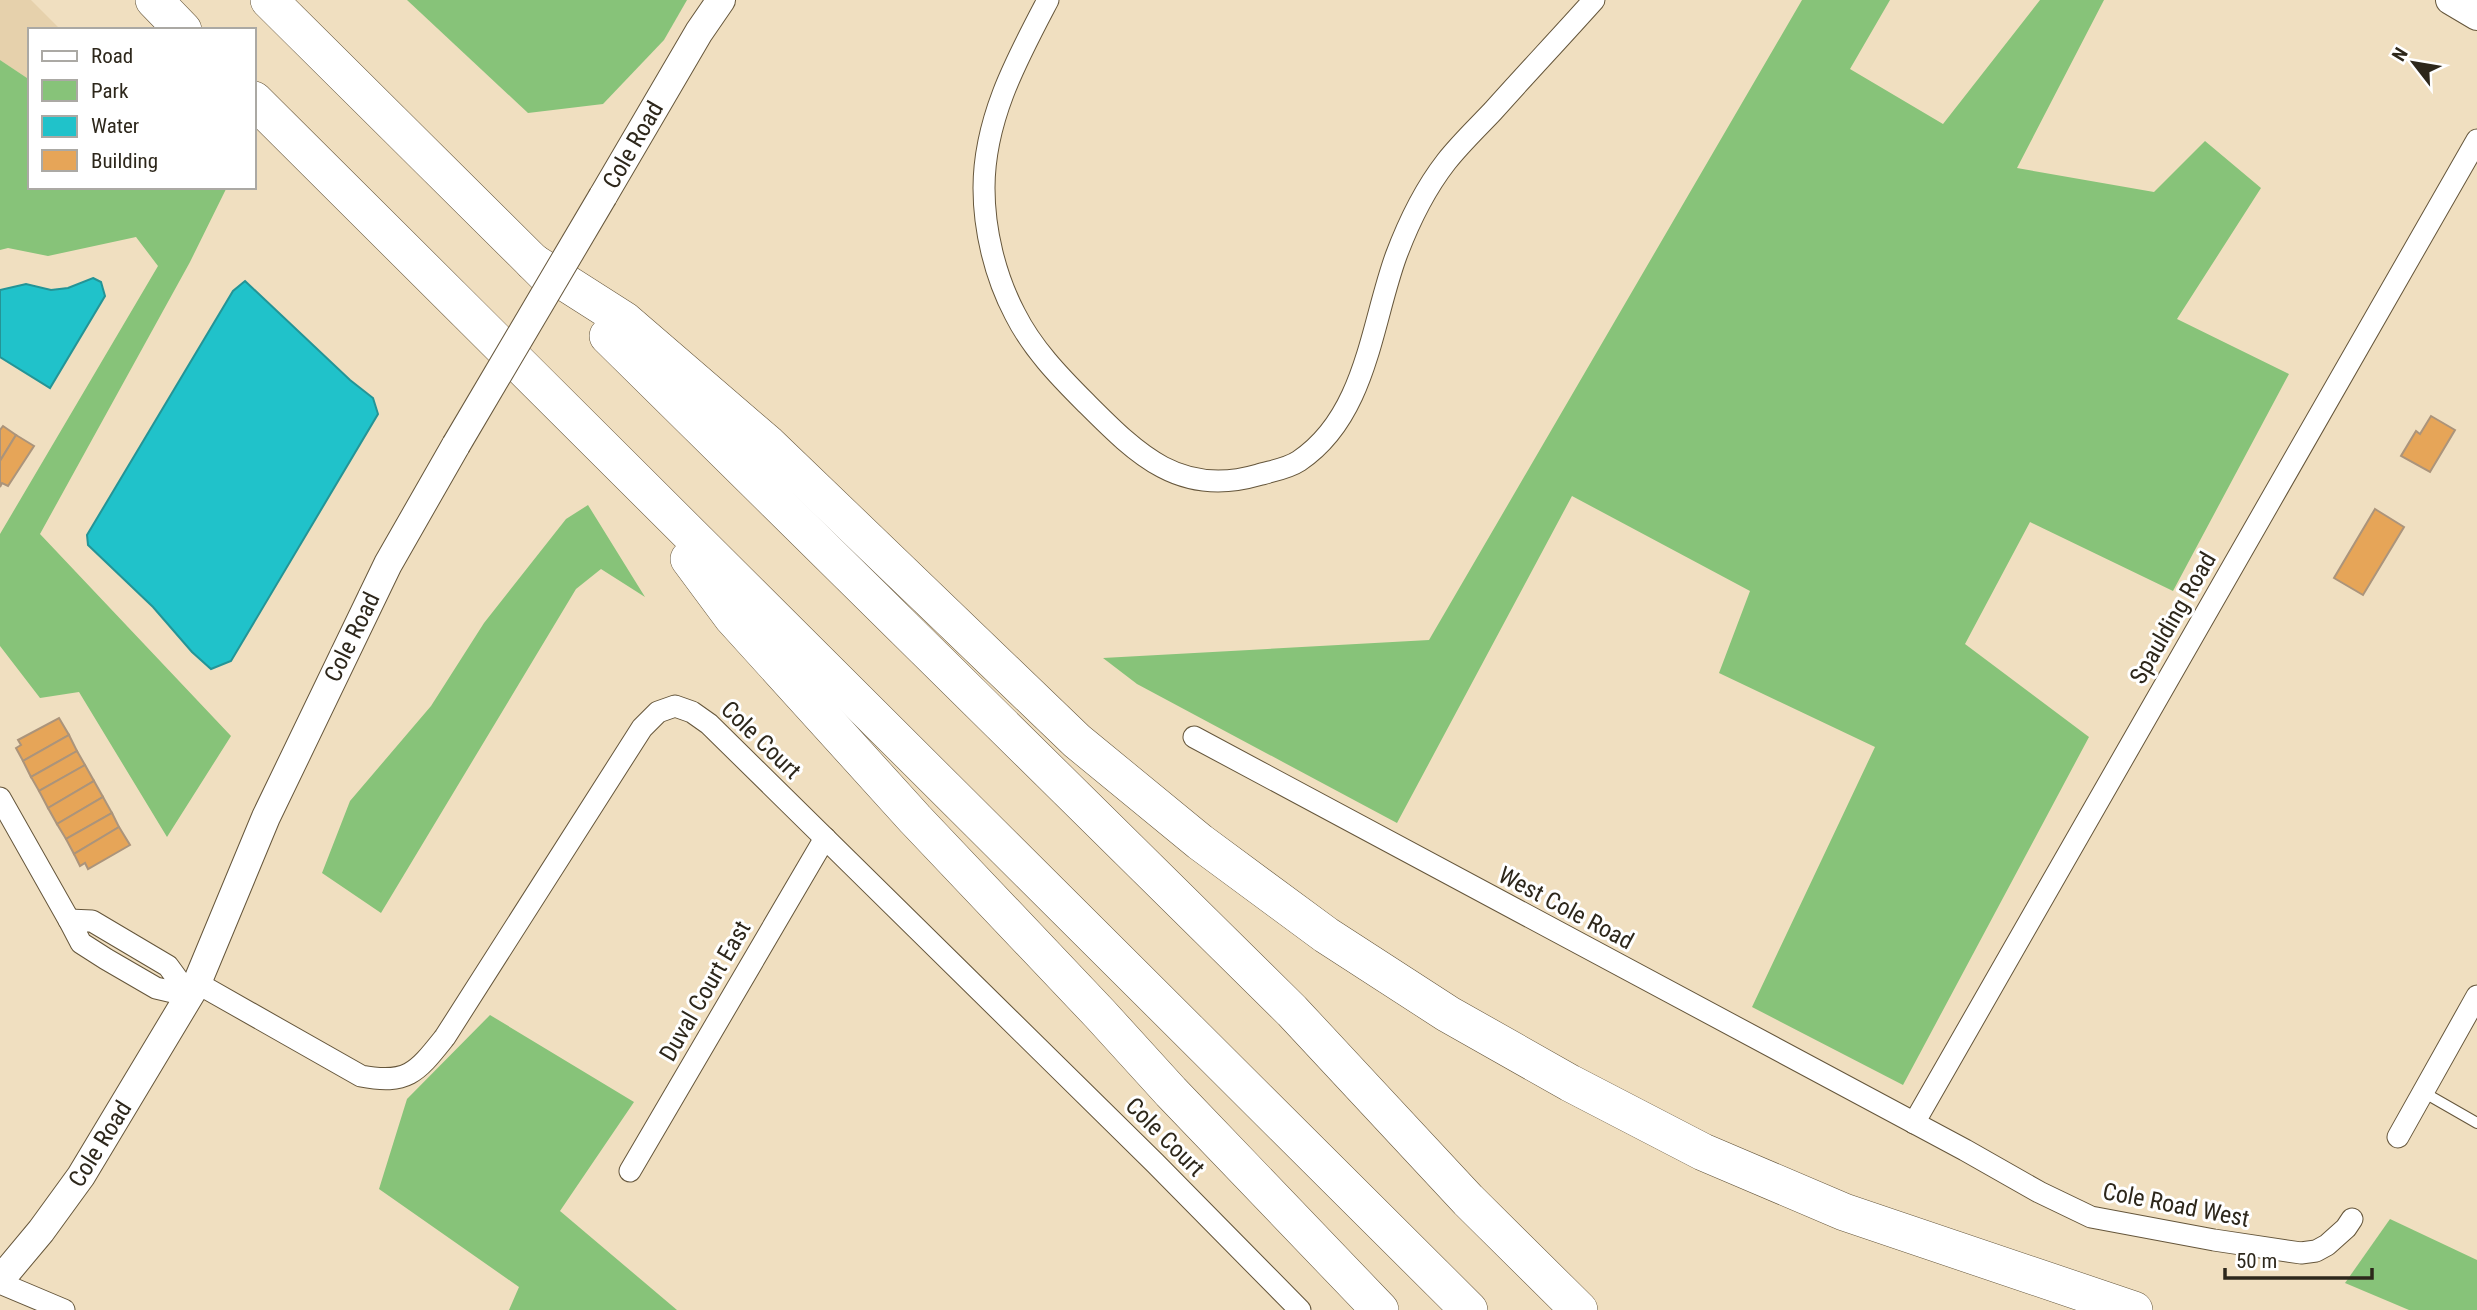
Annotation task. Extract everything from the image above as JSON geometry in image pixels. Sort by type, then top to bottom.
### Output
[{"type":"highway","points":[[153,0],[181,28]]},
{"type":"highway","points":[[269,0],[1292,1011],[1468,1200],[1579,1310]]},
{"type":"highway","points":[[256,102],[1469,1310]]},
{"type":"highway","points":[[533,262],[624,320],[768,444],[1077,741],[1200,842],[1326,935],[1448,1014],[1570,1083],[1703,1152],[1844,1212],[2134,1310]]},
{"type":"highway","points":[[612,458],[732,617],[915,819],[1171,1093],[1380,1310]]},
{"type":"street","name":"Cole Road","points":[[0,1282],[81,1176],[193,990],[266,817],[388,564],[699,32],[721,0]]},
{"type":"street","points":[[1048,0],[1002,92],[987,149],[984,186],[991,248],[1001,280],[1015,314],[1037,349],[1067,385],[1143,456],[1176,473],[1200,480],[1234,482],[1299,461],[1332,429],[1348,405],[1365,360],[1397,252],[1421,202],[1446,163],[1594,0]]},
{"type":"street","points":[[2450,0],[2477,16]]},
{"type":"street","name":"Spaulding Road","points":[[1914,1123],[2477,140]]},
{"type":"street","name":"Cole Court","points":[[193,990],[361,1076],[386,1081],[400,1079],[411,1073],[425,1062],[445,1037],[642,728],[659,712],[675,706],[692,712],[709,724],[1155,1163],[1300,1310]]},
{"type":"street","name":"West Cole Road","points":[[1194,737],[1914,1123]]},
{"type":"street","points":[[0,798],[81,943],[156,988],[193,990]]},
{"type":"street","name":"Duval Court East","points":[[630,1171],[825,838]]},
{"type":"street","points":[[69,920],[92,921],[168,966],[193,990]]},
{"type":"street","points":[[106,959],[119,937]]},
{"type":"street","points":[[2398,1137],[2477,996]]},
{"type":"street","name":"Cole Road West","points":[[1914,1123],[2039,1192],[2091,1217],[2301,1254],[2327,1245],[2352,1219]]},
{"type":"street","points":[[0,1282],[64,1310]]},
{"type":"lane","points":[[2423,1091],[2477,1123]]},
{"type":"shaded area","points":[[0,0],[31,0],[59,28],[28,28],[28,79],[0,60]]},
{"type":"green space","points":[[407,0],[687,0],[664,40],[603,104],[528,113]]},
{"type":"green space","points":[[1802,0],[1890,0],[1850,69],[1943,124],[2040,0],[2104,0],[2017,168],[2154,192],[2205,141],[2261,188],[2177,319],[2289,374],[2173,591],[2030,522],[1965,644],[2089,737],[1903,1085],[1752,1007],[1875,747],[1719,673],[1750,591],[1572,496],[1397,823],[1137,684],[1103,658],[1429,640]]},
{"type":"green space","points":[[0,60],[28,79],[28,189],[226,189],[190,262],[40,534],[231,736],[167,837],[79,692],[40,698],[0,646],[0,534],[158,266],[136,237],[48,256],[8,248],[0,250]]},
{"type":"green space","points":[[588,505],[645,597],[601,569],[576,589],[381,913],[322,873],[350,801],[431,706],[484,623],[566,519]]},
{"type":"green space","points":[[490,1015],[634,1102],[560,1211],[677,1310],[509,1310],[519,1287],[379,1189],[407,1099]]},
{"type":"green space","points":[[2390,1219],[2477,1260],[2477,1310],[2409,1310],[2345,1283]]},
{"type":"water","points":[[93,278],[101,282],[105,296],[50,388],[0,357],[0,290],[26,284],[51,290],[68,288]]},
{"type":"water","points":[[245,281],[350,380],[373,398],[378,414],[231,661],[211,669],[192,652],[153,607],[88,545],[87,535],[233,291]]},
{"type":"building","points":[[2431,416],[2455,430],[2430,472],[2401,456],[2416,431],[2420,434]]},
{"type":"building","points":[[3,426],[16,435],[0,461],[0,430]]},
{"type":"building","points":[[16,435],[34,446],[8,486],[2,483],[0,487],[0,461]]},
{"type":"building","points":[[2375,509],[2404,527],[2363,595],[2334,578]]},
{"type":"building","points":[[59,718],[69,735],[23,761],[16,748],[21,745],[18,740]]},
{"type":"building","points":[[69,735],[77,751],[31,777],[23,761]]},
{"type":"building","points":[[77,751],[85,765],[39,791],[31,777]]},
{"type":"building","points":[[85,765],[94,781],[48,808],[39,791]]},
{"type":"building","points":[[94,781],[103,797],[57,824],[48,808]]},
{"type":"building","points":[[103,797],[112,813],[66,839],[57,824]]},
{"type":"building","points":[[112,813],[119,827],[74,854],[66,839]]},
{"type":"building","points":[[119,827],[130,845],[88,869],[85,863],[80,866],[74,854]]}]
